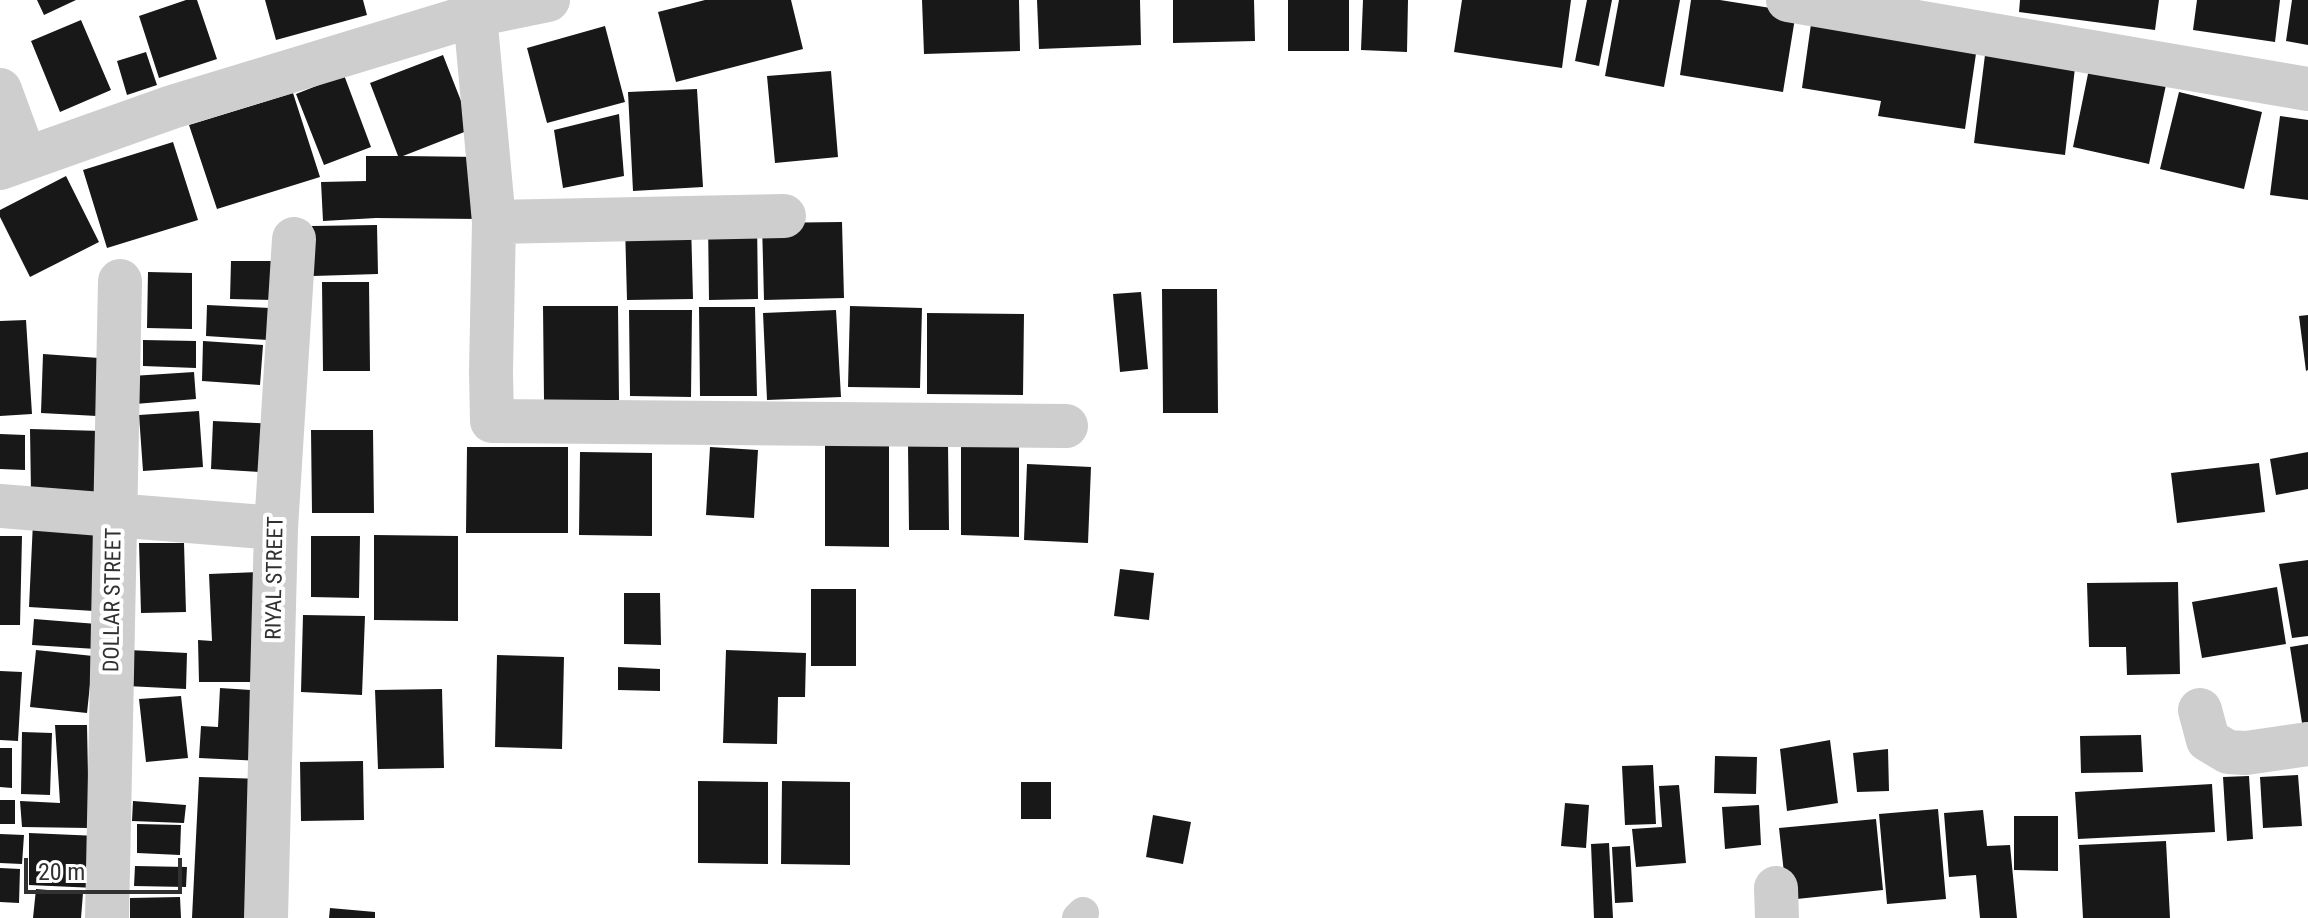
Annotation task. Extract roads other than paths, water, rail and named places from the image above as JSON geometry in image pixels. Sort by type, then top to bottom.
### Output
[{"type":"street","points":[[0,90],[12,163],[172,107],[475,15],[548,0]]},
{"type":"street","points":[[1788,0],[2308,89]]},
{"type":"street","points":[[475,15],[494,222],[492,421],[1066,426]]},
{"type":"street","points":[[494,222],[784,216]]},
{"type":"street","name":"RIYAL STREET","points":[[266,918],[276,528],[294,239]]},
{"type":"street","name":"DOLLAR STREET","points":[[107,918],[120,281]]},
{"type":"street","points":[[0,506],[276,528]]},
{"type":"street","points":[[2200,710],[2208,740],[2228,752],[2246,753],[2308,744]]}]
